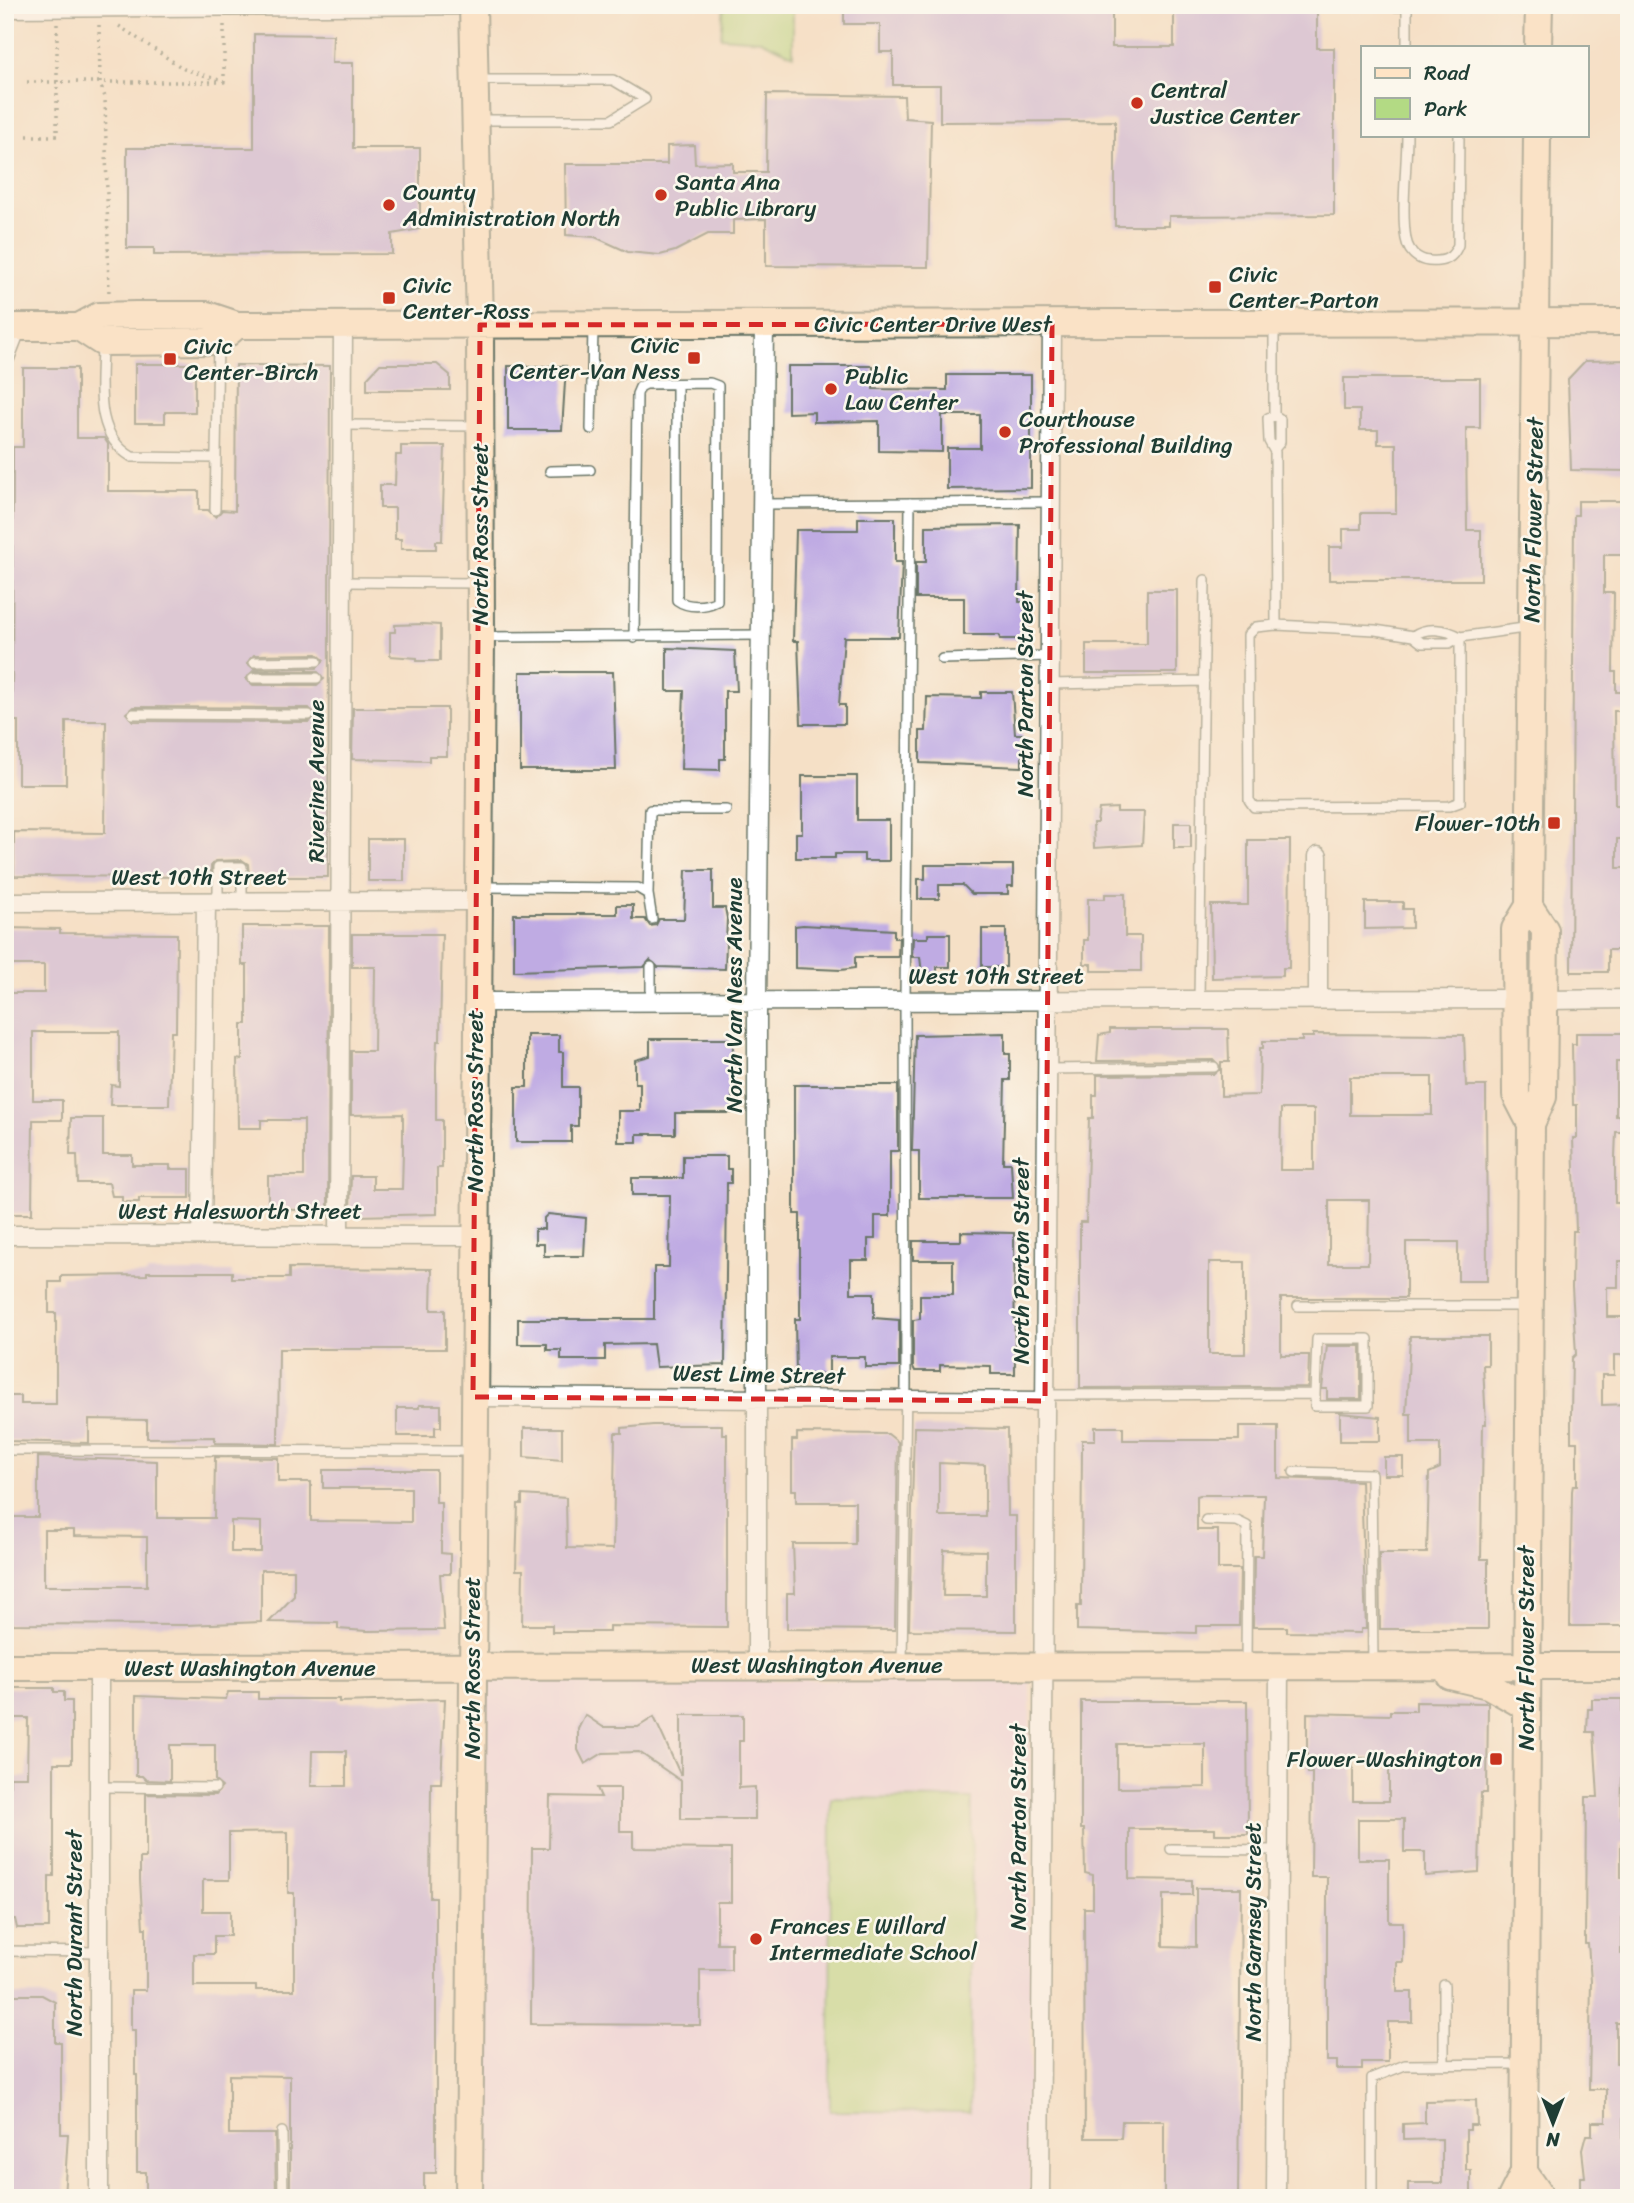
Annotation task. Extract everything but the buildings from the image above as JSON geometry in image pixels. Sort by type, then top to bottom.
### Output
[{"type":"main road","points":[[1538,46],[1539,5]]},
{"type":"main road","name":"North Ross Street","points":[[469,2198],[476,894],[481,637],[476,6]]},
{"type":"main road","name":"North Flower Street","points":[[1531,1124],[1516,1095],[1515,929],[1529,906],[1536,136]]},
{"type":"main road","name":"Civic Center Drive West","points":[[11,327],[79,327],[99,316],[207,315],[227,333]]},
{"type":"main road","name":"Civic Center Drive West","points":[[102,342],[343,326],[1629,323]]},
{"type":"main road","points":[[79,327],[102,342]]},
{"type":"main road","name":"North Flower Street","points":[[1511,2198],[1524,2172],[1525,1666],[1531,1124],[1544,1097],[1545,930],[1529,906]]},
{"type":"main road","points":[[1411,1666],[1480,1682],[1525,1706]]},
{"type":"main road","name":"West Washington Avenue","points":[[5,1667],[1629,1666]]},
{"type":"main road","name":"North Flower Street","points":[[1524,2172],[1538,2192],[1538,2198]]},
{"type":"street","points":[[5,8],[476,6]]},
{"type":"street","name":"North Van Ness Avenue","points":[[757,1665],[757,1001],[764,324]]},
{"type":"street","name":"North Parton Street","points":[[1040,2198],[1052,324]]},
{"type":"street","name":"Riverine Avenue","points":[[339,1236],[343,326]]},
{"type":"street","points":[[5,358],[11,327]]},
{"type":"street","points":[[1318,856],[1318,1000]]},
{"type":"street","name":"West 10th Street","points":[[5,902],[340,901],[476,894]]},
{"type":"street","points":[[202,1236],[212,902]]},
{"type":"street","name":"West 10th Street","points":[[476,1002],[1516,999]]},
{"type":"street","points":[[1545,1000],[1629,999]]},
{"type":"street","name":"West Halesworth Street","points":[[5,1235],[474,1236]]},
{"type":"street","name":"West Lime Street","points":[[473,1397],[904,1400],[1045,1398]]},
{"type":"street","name":"North Garnsey Street","points":[[1276,2198],[1279,1665]]},
{"type":"street","name":"North Durant Street","points":[[99,1668],[99,2198]]},
{"type":"lane","points":[[1357,5],[1407,6],[1407,46]]},
{"type":"lane","points":[[475,80],[613,80],[645,99],[611,120],[476,120]]},
{"type":"lane","points":[[1407,136],[1406,239],[1416,257],[1426,262],[1447,260],[1458,245],[1459,136]]},
{"type":"lane","points":[[1274,323],[1274,415],[1280,419],[1280,442],[1275,448],[1276,625]]},
{"type":"lane","points":[[591,429],[593,325]]},
{"type":"lane","points":[[215,510],[215,458],[227,333]]},
{"type":"lane","points":[[102,342],[102,413],[106,427],[122,452],[132,457],[215,458]]},
{"type":"lane","points":[[634,638],[637,394],[640,387],[646,384],[710,383],[718,386],[718,601],[708,606],[684,605],[677,600],[675,590],[677,384]]},
{"type":"lane","points":[[343,425],[480,426]]},
{"type":"lane","points":[[550,471],[590,470]]},
{"type":"lane","points":[[763,504],[1051,502]]},
{"type":"lane","points":[[902,1665],[906,1384],[905,1001],[909,503]]},
{"type":"lane","points":[[1199,1000],[1205,580]]},
{"type":"lane","points":[[341,582],[480,583]]},
{"type":"lane","points":[[1460,637],[1460,802],[1449,806],[1254,807],[1250,800],[1248,635],[1256,627],[1276,625],[1375,630],[1413,636],[1421,630],[1450,631],[1460,637],[1532,627]]},
{"type":"lane","points":[[481,637],[762,635]]},
{"type":"lane","points":[[942,659],[1049,656]]},
{"type":"lane","points":[[254,662],[317,661]]},
{"type":"lane","points":[[253,678],[317,678]]},
{"type":"lane","points":[[1049,684],[1204,681]]},
{"type":"lane","points":[[133,714],[309,715]]},
{"type":"lane","points":[[652,919],[648,894],[650,810],[726,810]]},
{"type":"lane","points":[[212,902],[218,867],[242,867],[242,901]]},
{"type":"lane","points":[[476,894],[638,888],[648,894]]},
{"type":"lane","points":[[651,967],[651,1002]]},
{"type":"lane","points":[[1047,1069],[1214,1067]]},
{"type":"lane","points":[[1298,1306],[1529,1307]]},
{"type":"lane","points":[[1317,1339],[1368,1339],[1368,1406],[1315,1406],[1315,1394],[1317,1339]]},
{"type":"lane","points":[[1045,1398],[1315,1394]]},
{"type":"lane","points":[[5,1450],[473,1451]]},
{"type":"lane","points":[[1294,1472],[1371,1474],[1373,1666]]},
{"type":"lane","points":[[1206,1520],[1237,1521],[1247,1526],[1246,1666]]},
{"type":"lane","points":[[99,1787],[215,1788]]},
{"type":"lane","points":[[1171,1849],[1278,1850]]},
{"type":"lane","points":[[5,1951],[99,1952]]},
{"type":"lane","points":[[1444,1985],[1444,2065]]},
{"type":"lane","points":[[1371,2198],[1372,2078],[1405,2065],[1523,2064]]},
{"type":"lane","points":[[282,2132],[283,2198]]},
{"type":"path","points":[[27,136],[57,136],[57,8]]},
{"type":"path","points":[[99,8],[139,42],[163,57],[194,73],[224,82]]},
{"type":"path","points":[[99,8],[100,83],[106,97],[109,296]]},
{"type":"path","points":[[224,8],[224,82]]},
{"type":"path","points":[[27,82],[224,82]]},
{"type":"highlighted area","points":[[1052,324],[1045,1401],[473,1397],[480,325]]},
{"type":"shaded area","name":"Frances E Willard Intermediate School","points":[[482,1680],[1030,1680],[1030,2198],[482,2198]]},
{"type":"green space","points":[[724,5],[793,5],[793,55],[761,40],[721,37]]},
{"type":"green space","points":[[831,1798],[972,1799],[970,2112],[830,2111]]},
{"type":"place","name":"Central Justice Center","points":[[1137,103]]},
{"type":"place","name":"Santa Ana Public Library","points":[[661,195]]},
{"type":"place","name":"County Administration North","points":[[389,205]]},
{"type":"place","name":"Civic Center-Parton","points":[[1215,287]]},
{"type":"place","name":"Civic Center-Ross","points":[[389,298]]},
{"type":"place","name":"Civic Center-Van Ness","points":[[694,358]]},
{"type":"place","name":"Civic Center-Birch","points":[[170,359]]},
{"type":"place","name":"Public Law Center","points":[[831,389]]},
{"type":"place","name":"Courthouse Professional Building","points":[[1005,432]]},
{"type":"place","name":"Flower-10th","points":[[1554,823]]},
{"type":"place","name":"Flower-Washington","points":[[1496,1759]]},
{"type":"place","name":"Frances E Willard Intermediate School","points":[[756,1939]]}]
